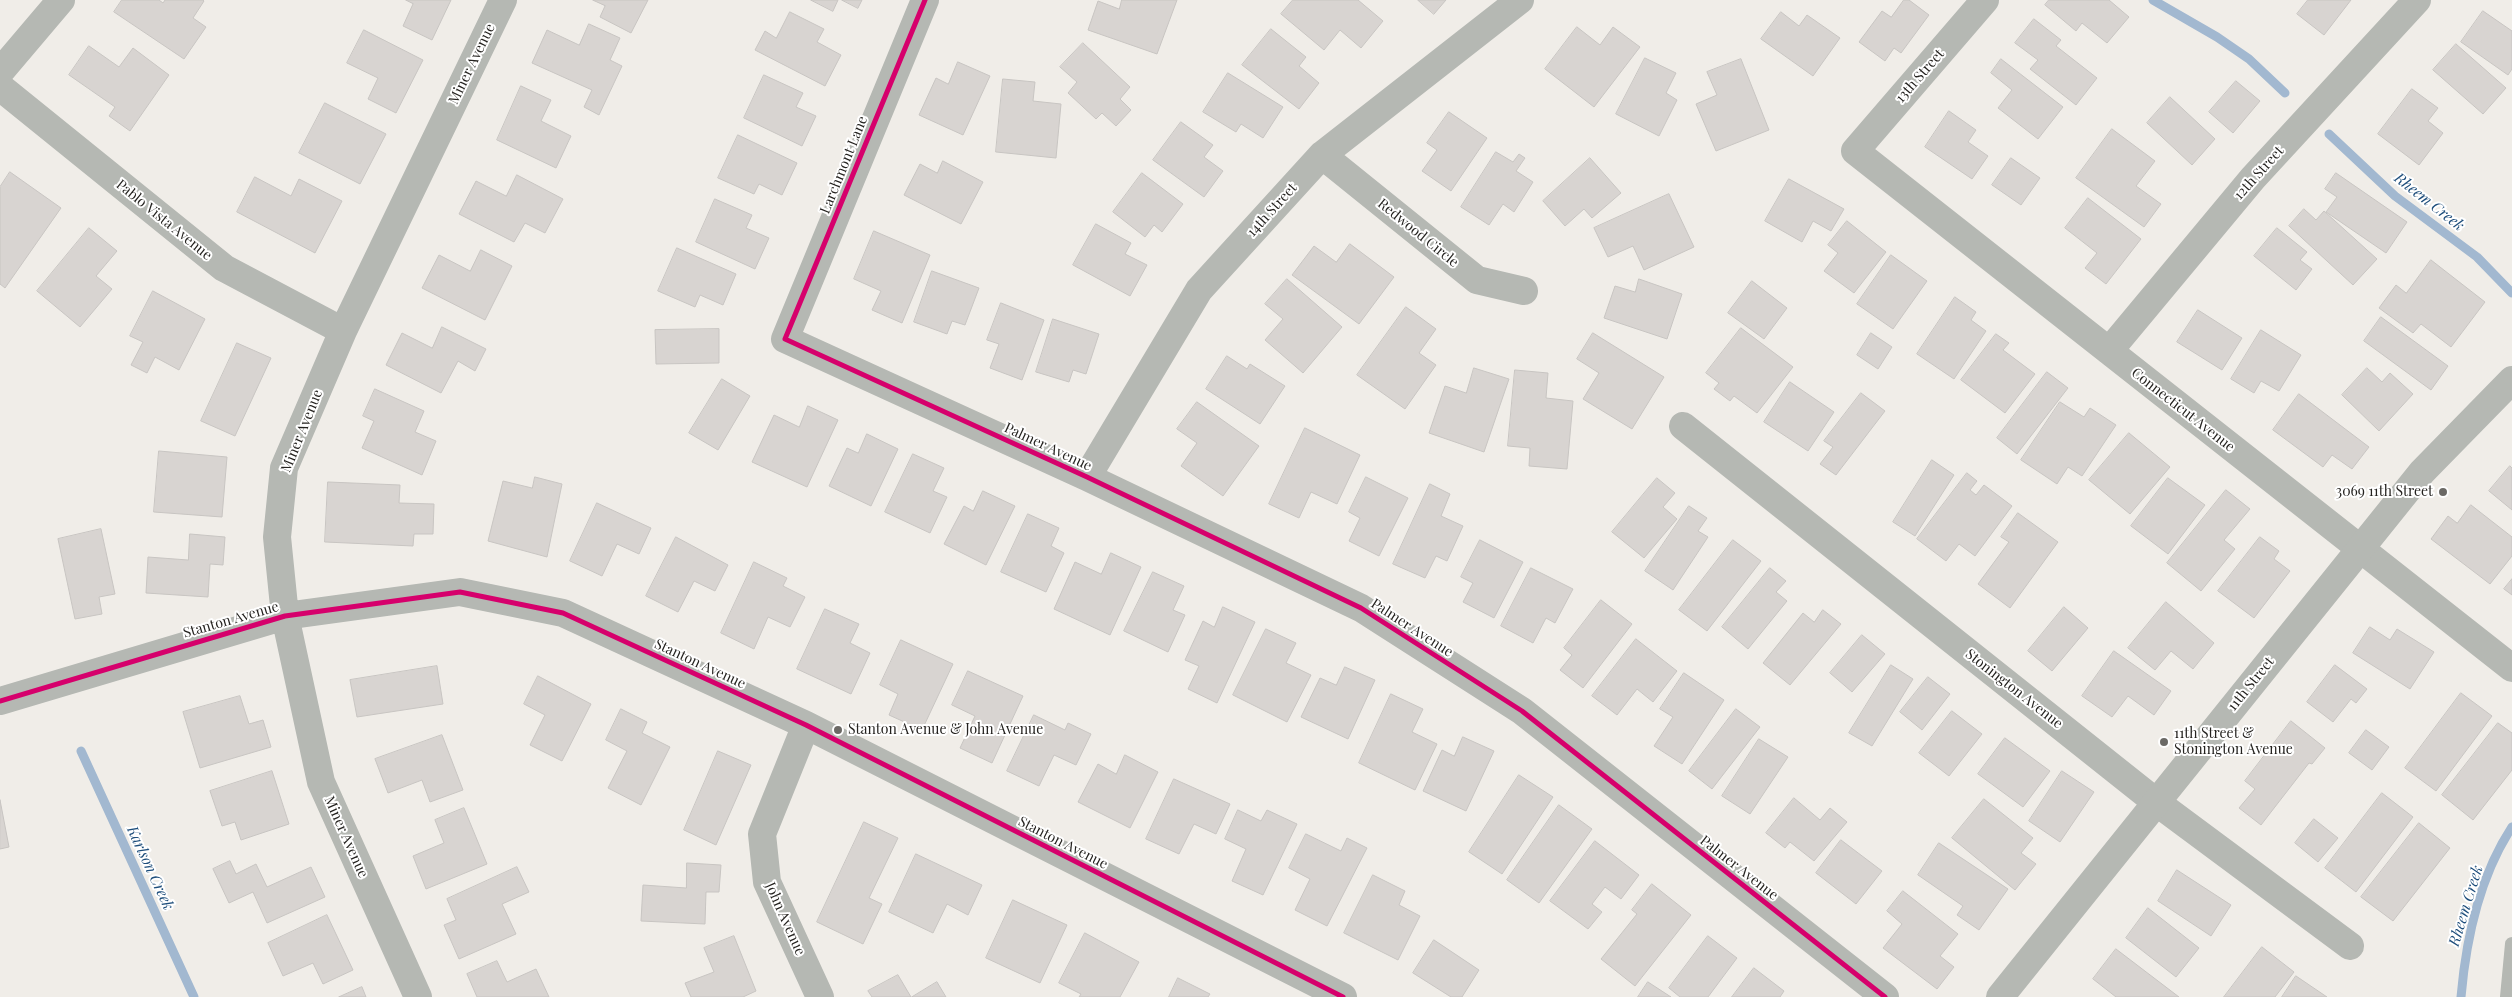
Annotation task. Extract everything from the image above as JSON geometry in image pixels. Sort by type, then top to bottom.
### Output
[{"type":"street","points":[[0,72],[61,0]]},
{"type":"street","name":"Miner Avenue","points":[[418,997],[321,782],[285,616],[277,537],[284,468],[343,331],[503,0]]},
{"type":"street","name":"Larchmont Lane","points":[[785,339],[925,0]]},
{"type":"street","name":"14th Street","points":[[1087,477],[1199,290],[1322,155],[1520,0]]},
{"type":"street","name":"13th Street","points":[[1855,151],[1985,0]]},
{"type":"street","name":"12th Street","points":[[2109,352],[2253,178],[2417,0]]},
{"type":"street","name":"Pablo Vista Avenue","points":[[0,87],[224,268],[343,331]]},
{"type":"street","name":"Connecticut Avenue","points":[[1855,151],[2512,668]]},
{"type":"street","name":"Redwood Circle","points":[[1322,155],[1477,280],[1524,291]]},
{"type":"street","name":"Palmer Avenue","points":[[785,339],[1087,477],[1361,608],[1514,706],[1885,997]]},
{"type":"street","name":"11th Street","points":[[2000,997],[2422,472],[2512,380]]},
{"type":"street","name":"Stonington Avenue","points":[[1683,426],[2156,802],[2350,946]]},
{"type":"street","name":"Stanton Avenue","points":[[0,701],[285,616],[460,592],[563,613],[806,725],[1344,997]]},
{"type":"street","name":"John Avenue","points":[[806,725],[762,834],[766,882],[820,997]]},
{"type":"lane","points":[[2507,997],[2512,944]]},
{"type":"building","points":[[122,0],[159,0],[163,3],[165,0],[203,0],[193,18],[206,27],[184,59],[114,12]]},
{"type":"building","points":[[406,0],[451,0],[432,40],[403,26],[413,4]]},
{"type":"building","points":[[593,0],[648,0],[631,33],[600,17],[605,6]]},
{"type":"building","points":[[811,0],[838,0],[833,11]]},
{"type":"building","points":[[842,0],[862,0],[858,8]]},
{"type":"building","points":[[1122,0],[1177,0],[1157,54],[1088,30],[1098,1],[1119,9]]},
{"type":"building","points":[[1293,0],[1358,0],[1383,21],[1361,48],[1340,30],[1324,50],[1281,14]]},
{"type":"building","points":[[1418,0],[1446,0],[1434,14]]},
{"type":"building","points":[[1904,0],[1909,0],[1929,15],[1901,53],[1894,48],[1885,61],[1859,42],[1882,11],[1891,17]]},
{"type":"building","points":[[2049,0],[2109,0],[2129,17],[2107,43],[2082,23],[2076,31],[2045,5]]},
{"type":"building","points":[[2308,0],[2351,0],[2324,35],[2297,14]]},
{"type":"building","points":[[2483,11],[2512,31],[2512,69],[2508,75],[2461,42]]},
{"type":"building","points":[[790,12],[824,29],[817,42],[841,55],[825,86],[755,50],[765,31],[776,38]]},
{"type":"building","points":[[1781,12],[1799,26],[1807,15],[1840,38],[1813,76],[1761,39]]},
{"type":"building","points":[[2034,19],[2061,40],[2056,46],[2097,78],[2076,105],[2030,69],[2038,60],[2015,43]]},
{"type":"building","points":[[589,24],[620,38],[610,60],[622,66],[599,115],[584,107],[592,90],[532,63],[547,30],[579,45]]},
{"type":"building","points":[[1577,27],[1600,45],[1613,27],[1640,47],[1594,107],[1545,69]]},
{"type":"building","points":[[1271,29],[1306,57],[1299,66],[1319,83],[1299,109],[1242,65]]},
{"type":"building","points":[[364,30],[423,60],[396,113],[368,99],[378,78],[347,63]]},
{"type":"building","points":[[1083,43],[1130,87],[1120,99],[1131,110],[1116,126],[1102,113],[1096,119],[1068,93],[1077,82],[1060,67]]},
{"type":"building","points":[[2456,44],[2506,88],[2483,114],[2433,70]]},
{"type":"building","points":[[89,46],[119,67],[133,48],[169,75],[130,131],[109,116],[115,107],[69,75]]},
{"type":"building","points":[[1645,58],[1676,73],[1666,93],[1677,100],[1659,136],[1616,114]]},
{"type":"building","points":[[1741,59],[1769,130],[1716,151],[1696,104],[1717,95],[1707,72]]},
{"type":"building","points":[[2001,59],[2063,107],[2038,139],[1998,108],[2012,90],[1991,73]]},
{"type":"building","points":[[958,62],[990,76],[963,135],[919,115],[936,78],[948,84]]},
{"type":"building","points":[[1228,73],[1283,107],[1263,138],[1241,124],[1236,132],[1203,112]]},
{"type":"building","points":[[764,75],[803,93],[796,107],[816,116],[802,146],[744,118]]},
{"type":"building","points":[[1003,79],[1035,82],[1033,101],[1061,104],[1056,158],[996,152]]},
{"type":"building","points":[[2236,81],[2260,101],[2233,133],[2209,112]]},
{"type":"building","points":[[521,86],[551,100],[541,121],[571,136],[556,168],[497,140]]},
{"type":"building","points":[[2412,89],[2438,108],[2428,121],[2443,133],[2419,165],[2378,134]]},
{"type":"building","points":[[2170,97],[2215,139],[2192,165],[2147,123]]},
{"type":"building","points":[[325,103],[386,134],[360,184],[299,153]]},
{"type":"building","points":[[1949,111],[1976,130],[1968,142],[1988,156],[1972,179],[1925,147]]},
{"type":"building","points":[[1449,112],[1487,138],[1451,191],[1422,171],[1437,150],[1427,143]]},
{"type":"building","points":[[1181,122],[1213,145],[1204,157],[1223,171],[1204,197],[1153,160]]},
{"type":"building","points":[[2112,129],[2155,161],[2136,186],[2161,204],[2144,227],[2076,178]]},
{"type":"building","points":[[738,135],[797,163],[782,195],[759,184],[754,194],[718,178]]},
{"type":"building","points":[[1496,152],[1513,162],[1519,154],[1525,158],[1516,171],[1533,182],[1514,212],[1503,204],[1489,225],[1461,207]]},
{"type":"building","points":[[1590,158],[1621,193],[1592,218],[1584,209],[1565,226],[1543,201]]},
{"type":"building","points":[[2011,158],[2040,178],[2021,205],[1992,185]]},
{"type":"building","points":[[943,161],[983,182],[961,224],[904,195],[920,164],[937,173]]},
{"type":"building","points":[[10,172],[61,208],[5,288],[0,284],[0,187]]},
{"type":"building","points":[[1142,173],[1183,204],[1162,232],[1154,225],[1145,237],[1113,212]]},
{"type":"building","points":[[2336,173],[2407,222],[2386,253],[2326,212],[2337,197],[2325,189]]},
{"type":"building","points":[[517,175],[563,199],[545,233],[525,223],[514,242],[459,214],[476,181],[506,196]]},
{"type":"building","points":[[255,177],[291,196],[299,179],[342,201],[315,253],[237,212]]},
{"type":"building","points":[[1789,179],[1844,209],[1831,231],[1813,221],[1802,242],[1765,221]]},
{"type":"building","points":[[1669,194],[1694,247],[1644,270],[1633,246],[1608,257],[1594,228]]},
{"type":"building","points":[[2088,198],[2141,239],[2106,284],[2085,268],[2097,253],[2065,228]]},
{"type":"building","points":[[715,199],[752,215],[746,228],[769,238],[755,269],[696,242]]},
{"type":"building","points":[[2304,209],[2316,220],[2324,211],[2377,259],[2353,285],[2289,226]]},
{"type":"building","points":[[1847,221],[1886,252],[1854,293],[1824,271],[1838,253],[1828,245]]},
{"type":"building","points":[[1096,224],[1131,243],[1125,254],[1147,265],[1130,296],[1073,265]]},
{"type":"building","points":[[89,228],[117,251],[96,276],[112,289],[80,327],[37,291]]},
{"type":"building","points":[[2277,228],[2307,252],[2300,260],[2312,269],[2296,290],[2254,256]]},
{"type":"building","points":[[874,231],[930,255],[902,323],[872,310],[881,291],[854,279]]},
{"type":"building","points":[[1350,244],[1394,277],[1359,324],[1292,275],[1314,246],[1336,262]]},
{"type":"building","points":[[677,248],[736,274],[723,305],[700,295],[695,307],[658,291]]},
{"type":"building","points":[[481,250],[512,266],[485,320],[422,288],[439,255],[470,271]]},
{"type":"building","points":[[1891,255],[1927,281],[1893,329],[1857,304]]},
{"type":"building","points":[[2431,260],[2485,302],[2451,347],[2421,324],[2413,333],[2379,308],[2396,285],[2406,293]]},
{"type":"building","points":[[932,271],[979,288],[965,325],[952,321],[947,334],[914,322]]},
{"type":"building","points":[[1287,279],[1342,327],[1303,373],[1265,340],[1283,319],[1265,304]]},
{"type":"building","points":[[1639,279],[1682,294],[1667,339],[1604,318],[1615,286],[1635,292]]},
{"type":"building","points":[[1752,281],[1787,308],[1764,339],[1728,313]]},
{"type":"building","points":[[153,291],[205,319],[179,370],[155,357],[147,373],[131,365],[143,342],[130,336]]},
{"type":"building","points":[[1955,297],[1976,312],[1971,320],[1986,331],[1954,379],[1917,354]]},
{"type":"building","points":[[1001,303],[1044,320],[1022,380],[990,368],[999,344],[987,340]]},
{"type":"building","points":[[1406,307],[1436,329],[1419,353],[1436,365],[1405,409],[1357,375]]},
{"type":"building","points":[[2198,310],[2242,338],[2222,370],[2177,342]]},
{"type":"building","points":[[2381,317],[2448,366],[2431,390],[2364,341]]},
{"type":"building","points":[[1053,319],[1099,334],[1086,374],[1073,370],[1069,382],[1036,372]]},
{"type":"building","points":[[442,327],[486,349],[475,371],[458,361],[441,393],[386,365],[402,333],[432,348]]},
{"type":"building","points":[[1741,328],[1793,367],[1757,413],[1734,396],[1730,401],[1714,389],[1719,383],[1706,373]]},
{"type":"building","points":[[719,329],[719,363],[656,364],[655,330]]},
{"type":"building","points":[[2261,330],[2301,355],[2279,391],[2261,381],[2254,393],[2231,379]]},
{"type":"building","points":[[1593,333],[1664,377],[1632,429],[1583,399],[1599,373],[1577,359]]},
{"type":"building","points":[[1871,333],[1892,347],[1878,369],[1857,355]]},
{"type":"building","points":[[1996,334],[2009,343],[2003,350],[2035,374],[2005,413],[1961,380]]},
{"type":"building","points":[[237,343],[271,358],[235,436],[201,421]]},
{"type":"building","points":[[1227,356],[1247,369],[1250,364],[1285,386],[1260,424],[1206,389]]},
{"type":"building","points":[[1474,368],[1509,379],[1484,452],[1429,433],[1445,386],[1466,393]]},
{"type":"building","points":[[2367,368],[2382,382],[2390,373],[2413,394],[2379,431],[2342,395]]},
{"type":"building","points":[[1515,370],[1548,373],[1546,398],[1573,401],[1567,469],[1529,466],[1530,448],[1508,446]]},
{"type":"building","points":[[2047,372],[2068,388],[2017,454],[1997,438]]},
{"type":"building","points":[[722,379],[750,396],[718,450],[689,433]]},
{"type":"building","points":[[1790,382],[1834,412],[1808,451],[1764,422]]},
{"type":"building","points":[[375,389],[424,411],[415,432],[436,441],[422,475],[362,448],[374,421],[363,416]]},
{"type":"building","points":[[1861,393],[1885,411],[1836,475],[1820,464],[1833,447],[1824,441]]},
{"type":"building","points":[[2299,394],[2369,447],[2352,469],[2332,455],[2323,467],[2273,430]]},
{"type":"building","points":[[1197,402],[1259,446],[1223,496],[1181,466],[1197,443],[1177,429]]},
{"type":"building","points":[[2060,402],[2084,417],[2090,408],[2116,425],[2082,476],[2068,467],[2057,484],[2021,460]]},
{"type":"building","points":[[808,406],[838,420],[807,487],[752,462],[774,415],[799,427]]},
{"type":"building","points":[[1305,428],[1360,455],[1337,504],[1311,492],[1299,518],[1269,504]]},
{"type":"building","points":[[2129,433],[2170,467],[2130,514],[2089,480]]},
{"type":"building","points":[[867,434],[898,449],[871,506],[829,486],[847,448],[858,453]]},
{"type":"building","points":[[159,451],[227,457],[222,517],[154,512]]},
{"type":"building","points":[[913,454],[944,468],[933,491],[947,497],[930,533],[885,512]]},
{"type":"building","points":[[1932,460],[1954,475],[1915,536],[1893,522]]},
{"type":"building","points":[[2510,466],[2512,468],[2512,510],[2489,491]]},
{"type":"building","points":[[1967,473],[1977,481],[1970,490],[1976,495],[1984,485],[2012,506],[1975,556],[1959,544],[1946,561],[1917,539]]},
{"type":"building","points":[[535,477],[562,484],[547,557],[488,541],[503,481],[532,488]]},
{"type":"building","points":[[1366,477],[1408,498],[1379,556],[1349,541],[1360,518],[1349,512]]},
{"type":"building","points":[[1657,478],[1675,493],[1663,507],[1677,519],[1644,558],[1612,532]]},
{"type":"building","points":[[2168,478],[2205,505],[2168,554],[2131,526]]},
{"type":"building","points":[[328,482],[400,485],[399,503],[434,504],[433,534],[414,534],[413,546],[325,542]]},
{"type":"building","points":[[1430,484],[1450,494],[1441,516],[1463,526],[1447,561],[1436,556],[1425,578],[1393,564]]},
{"type":"building","points":[[2226,490],[2250,509],[2224,540],[2235,549],[2201,591],[2167,563]]},
{"type":"building","points":[[983,491],[1015,506],[986,565],[944,544],[964,506],[973,511]]},
{"type":"building","points":[[597,503],[651,528],[639,554],[617,544],[602,576],[570,561]]},
{"type":"building","points":[[2471,505],[2512,537],[2512,556],[2490,584],[2431,539],[2448,516],[2457,523]]},
{"type":"building","points":[[1689,506],[1707,518],[1698,531],[1708,537],[1673,590],[1645,571]]},
{"type":"building","points":[[2018,513],[2058,542],[2010,608],[1978,584],[2009,542],[2001,537]]},
{"type":"building","points":[[1028,514],[1059,528],[1051,546],[1064,553],[1046,592],[1001,572]]},
{"type":"building","points":[[101,529],[115,594],[99,597],[102,614],[75,619],[58,539]]},
{"type":"building","points":[[190,534],[225,537],[223,565],[210,564],[208,597],[146,593],[148,557],[188,560]]},
{"type":"building","points":[[676,537],[728,565],[715,591],[694,581],[678,612],[646,596]]},
{"type":"building","points":[[2260,537],[2279,551],[2274,559],[2290,571],[2254,618],[2218,591]]},
{"type":"building","points":[[1480,540],[1523,562],[1494,618],[1463,602],[1473,583],[1461,577]]},
{"type":"building","points":[[1733,540],[1761,561],[1707,631],[1679,610]]},
{"type":"building","points":[[1111,553],[1141,567],[1110,635],[1054,609],[1075,562],[1101,574]]},
{"type":"building","points":[[754,562],[787,578],[783,586],[805,597],[790,627],[768,617],[754,649],[721,633]]},
{"type":"building","points":[[1531,568],[1573,589],[1555,623],[1546,618],[1533,643],[1501,626]]},
{"type":"building","points":[[1770,568],[1786,581],[1776,592],[1787,601],[1748,649],[1722,627]]},
{"type":"building","points":[[1153,572],[1184,586],[1173,610],[1185,615],[1168,652],[1124,631]]},
{"type":"building","points":[[2512,579],[2512,595],[2504,589]]},
{"type":"building","points":[[1601,600],[1632,624],[1583,688],[1560,670],[1572,655],[1564,648]]},
{"type":"building","points":[[2166,602],[2214,643],[2193,669],[2171,651],[2155,670],[2128,648]]},
{"type":"building","points":[[1223,607],[1255,622],[1217,703],[1188,689],[1199,666],[1185,660],[1203,621],[1214,627]]},
{"type":"building","points":[[2064,607],[2088,628],[2052,671],[2028,651]]},
{"type":"building","points":[[825,609],[859,624],[850,643],[870,653],[851,694],[797,669]]},
{"type":"building","points":[[1823,610],[1841,624],[1790,685],[1763,663],[1803,613],[1814,622]]},
{"type":"building","points":[[2370,627],[2390,640],[2397,629],[2434,652],[2410,689],[2353,653]]},
{"type":"building","points":[[1266,629],[1296,643],[1286,663],[1311,675],[1287,722],[1233,695]]},
{"type":"building","points":[[1862,635],[1885,654],[1852,692],[1830,673]]},
{"type":"building","points":[[1636,639],[1677,671],[1653,702],[1637,689],[1617,715],[1592,696]]},
{"type":"building","points":[[901,640],[953,664],[922,730],[889,715],[898,694],[880,685]]},
{"type":"building","points":[[2114,651],[2171,691],[2154,715],[2128,696],[2112,717],[2082,696]]},
{"type":"building","points":[[1891,665],[1913,679],[1872,746],[1849,733]]},
{"type":"building","points":[[2335,665],[2367,689],[2356,703],[2351,699],[2333,722],[2307,702]]},
{"type":"building","points":[[437,666],[443,704],[357,717],[350,680]]},
{"type":"building","points":[[1345,667],[1375,680],[1348,739],[1301,717],[1320,678],[1336,685]]},
{"type":"building","points":[[968,671],[1023,696],[992,763],[960,748],[975,716],[952,705]]},
{"type":"building","points":[[1684,673],[1724,700],[1682,764],[1654,746],[1673,717],[1660,709]]},
{"type":"building","points":[[538,676],[591,704],[562,761],[530,745],[545,715],[524,704]]},
{"type":"building","points":[[1928,677],[1950,694],[1922,730],[1900,712]]},
{"type":"building","points":[[2461,693],[2492,716],[2436,791],[2405,768]]},
{"type":"building","points":[[1391,694],[1423,709],[1412,732],[1437,744],[1415,790],[1359,763]]},
{"type":"building","points":[[240,696],[249,724],[263,720],[271,747],[200,768],[183,712]]},
{"type":"building","points":[[621,709],[647,722],[642,733],[670,747],[641,805],[608,788],[627,751],[606,740]]},
{"type":"building","points":[[1736,709],[1760,727],[1712,789],[1689,771]]},
{"type":"building","points":[[1952,711],[1982,734],[1949,776],[1919,753]]},
{"type":"building","points":[[1034,715],[1065,730],[1068,723],[1091,734],[1076,765],[1054,755],[1039,786],[1007,771]]},
{"type":"building","points":[[2291,721],[2325,748],[2312,764],[2309,763],[2261,825],[2239,808],[2255,789],[2245,781]]},
{"type":"building","points":[[2498,723],[2512,733],[2512,770],[2473,820],[2442,795]]},
{"type":"building","points":[[2366,730],[2389,747],[2372,770],[2349,753]]},
{"type":"building","points":[[442,735],[463,790],[430,802],[422,780],[388,793],[375,759]]},
{"type":"building","points":[[1463,737],[1494,751],[1466,811],[1423,791],[1442,750],[1454,756]]},
{"type":"building","points":[[2005,738],[2050,771],[2023,807],[1978,774]]},
{"type":"building","points":[[1759,739],[1788,757],[1750,814],[1722,796]]},
{"type":"building","points":[[718,751],[751,765],[716,845],[684,830]]},
{"type":"building","points":[[1125,755],[1158,772],[1130,828],[1078,802],[1098,764],[1116,774]]},
{"type":"building","points":[[272,771],[289,824],[241,840],[235,822],[222,826],[210,791]]},
{"type":"building","points":[[2062,771],[2094,792],[2060,842],[2029,821]]},
{"type":"building","points":[[1519,775],[1553,797],[1502,874],[1469,852]]},
{"type":"building","points":[[1174,779],[1230,804],[1216,834],[1194,824],[1179,854],[1146,839]]},
{"type":"building","points":[[2382,793],[2413,817],[2356,892],[2325,868]]},
{"type":"building","points":[[1794,798],[1820,820],[1830,808],[1847,822],[1814,861],[1790,842],[1785,848],[1766,833]]},
{"type":"building","points":[[1984,799],[2033,838],[2021,853],[2036,864],[2015,890],[1952,838]]},
{"type":"building","points":[[0,800],[9,847],[0,849]]},
{"type":"building","points":[[1559,805],[1592,829],[1539,903],[1507,880]]},
{"type":"building","points":[[464,808],[487,864],[426,889],[413,856],[444,843],[435,820]]},
{"type":"building","points":[[1238,810],[1261,821],[1267,810],[1297,824],[1263,895],[1232,881],[1246,849],[1225,839]]},
{"type":"building","points":[[2314,819],[2338,838],[2318,862],[2295,843]]},
{"type":"building","points":[[864,822],[898,838],[869,898],[882,904],[863,944],[817,922]]},
{"type":"building","points":[[2419,823],[2450,848],[2393,921],[2361,897]]},
{"type":"building","points":[[1306,834],[1341,851],[1347,838],[1367,848],[1327,926],[1295,910],[1310,879],[1289,868]]},
{"type":"building","points":[[1841,840],[1882,871],[1856,904],[1816,873]]},
{"type":"building","points":[[1595,841],[1639,875],[1621,899],[1605,887],[1592,904],[1602,912],[1588,929],[1550,901]]},
{"type":"building","points":[[1939,843],[2008,889],[1979,930],[1957,915],[1963,906],[1918,875]]},
{"type":"building","points":[[916,854],[982,885],[968,915],[947,904],[933,933],[889,912]]},
{"type":"building","points":[[230,861],[236,874],[256,864],[267,887],[311,867],[325,897],[267,923],[253,892],[229,903],[213,869]]},
{"type":"building","points":[[687,863],[721,865],[719,892],[706,892],[705,924],[641,921],[643,885],[686,888]]},
{"type":"building","points":[[517,867],[529,892],[502,904],[516,934],[459,959],[444,925],[456,920],[447,899]]},
{"type":"building","points":[[2177,870],[2231,905],[2211,936],[2158,901]]},
{"type":"building","points":[[1373,875],[1405,891],[1399,905],[1420,916],[1398,960],[1344,933]]},
{"type":"building","points":[[1652,884],[1691,915],[1635,986],[1601,959],[1637,914],[1632,910]]},
{"type":"building","points":[[1903,891],[1958,934],[1940,956],[1954,967],[1937,989],[1883,948],[1902,924],[1887,911]]},
{"type":"building","points":[[1013,900],[1067,925],[1040,983],[986,958]]},
{"type":"building","points":[[2148,908],[2199,948],[2176,977],[2126,938]]},
{"type":"building","points":[[327,915],[353,970],[323,984],[313,963],[283,976],[268,943]]},
{"type":"building","points":[[1085,933],[1139,962],[1120,997],[1079,997],[1081,994],[1059,983]]},
{"type":"building","points":[[734,936],[756,991],[743,997],[691,997],[685,983],[714,972],[704,948]]},
{"type":"building","points":[[1708,936],[1737,958],[1708,997],[1680,997],[1669,988]]},
{"type":"building","points":[[1434,940],[1479,970],[1462,997],[1451,997],[1413,973]]},
{"type":"building","points":[[2262,947],[2294,972],[2275,997],[2224,997]]},
{"type":"building","points":[[2116,949],[2179,997],[2116,997],[2093,979]]},
{"type":"building","points":[[497,961],[507,982],[536,969],[549,997],[477,997],[467,974]]},
{"type":"building","points":[[1754,968],[1784,991],[1780,997],[1732,997]]},
{"type":"building","points":[[898,975],[911,997],[872,997],[868,991]]},
{"type":"building","points":[[2296,976],[2327,997],[2282,997]]},
{"type":"building","points":[[1178,978],[1210,994],[1208,997],[1169,997]]},
{"type":"building","points":[[937,982],[946,997],[912,997]]},
{"type":"building","points":[[1648,982],[1671,997],[1638,997]]},
{"type":"building","points":[[362,987],[366,997],[339,997]]},
{"type":"waterway","name":"Rheem Creek","points":[[2153,0],[2217,37],[2249,59],[2285,93]]},
{"type":"waterway","name":"Rheem Creek","points":[[2329,134],[2395,196],[2477,257],[2512,293]]},
{"type":"waterway","name":"Karlson Creek","points":[[81,751],[194,997]]},
{"type":"waterway","name":"Rheem Creek","points":[[2461,997],[2466,953],[2476,909],[2491,866],[2512,827]]},
{"type":"cycle path","points":[[925,0],[785,339],[1087,477],[1361,608],[1522,711],[1885,997]]},
{"type":"cycle path","points":[[0,701],[285,616],[460,592],[563,613],[806,725],[1343,997]]},
{"type":"place","name":"3069 11th Street","points":[[2443,492]]},
{"type":"place","name":"Stanton Avenue & John Avenue","points":[[838,730]]},
{"type":"place","name":"11th Street & Stonington Avenue","points":[[2164,742]]}]
